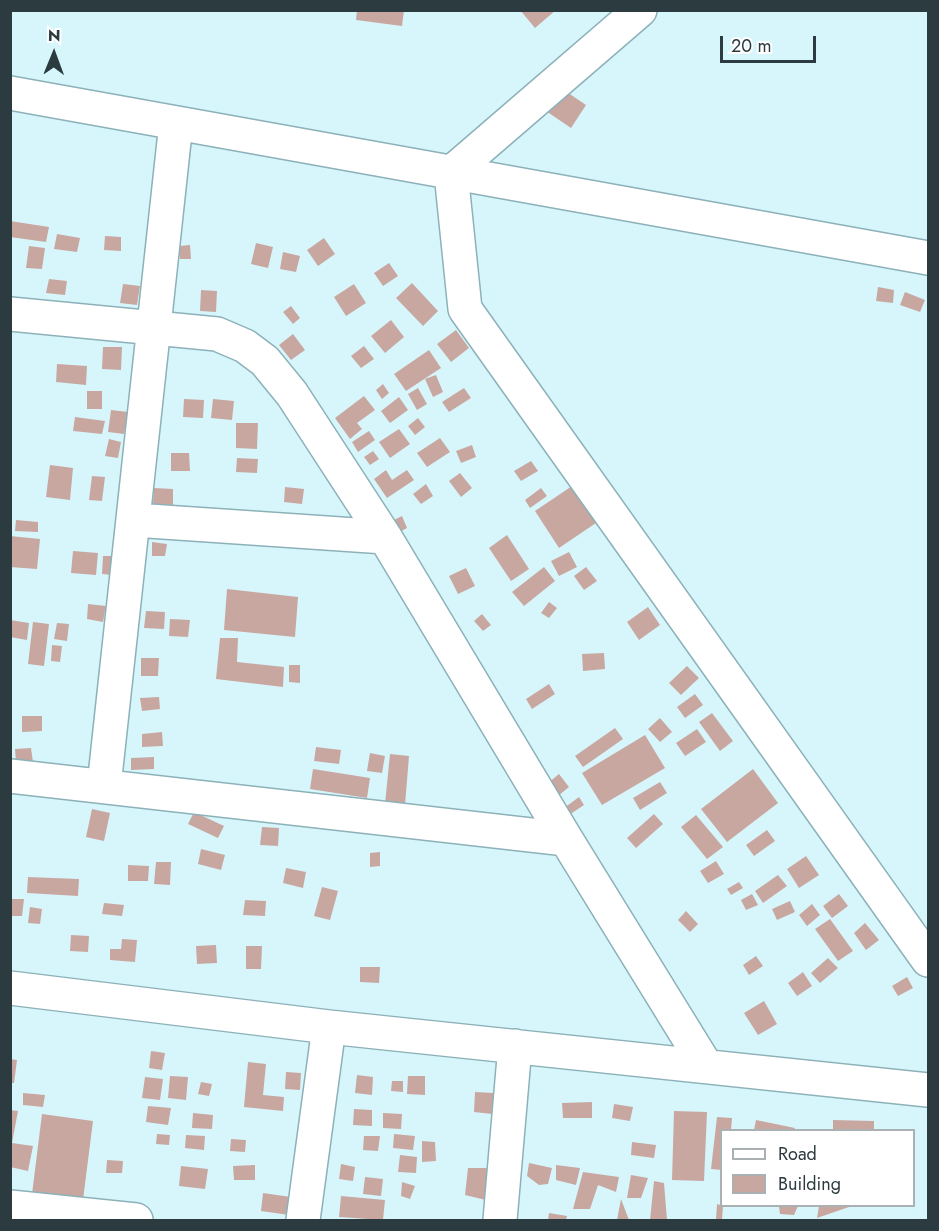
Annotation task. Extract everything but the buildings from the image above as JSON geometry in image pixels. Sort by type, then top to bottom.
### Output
[{"type":"street","points":[[451,173],[640,10]]},
{"type":"street","points":[[10,93],[928,258]]},
{"type":"street","points":[[104,786],[176,123]]},
{"type":"street","points":[[451,173],[465,309],[928,960]]},
{"type":"street","points":[[10,314],[217,334],[245,346],[265,361],[292,394],[385,537],[566,839],[706,1066]]},
{"type":"street","points":[[134,520],[385,537]]},
{"type":"street","points":[[10,776],[566,839]]},
{"type":"street","points":[[10,988],[330,1028],[928,1090]]},
{"type":"street","points":[[303,1221],[330,1028]]},
{"type":"street","points":[[500,1221],[515,1046]]},
{"type":"street","points":[[10,1207],[115,1220]]}]
